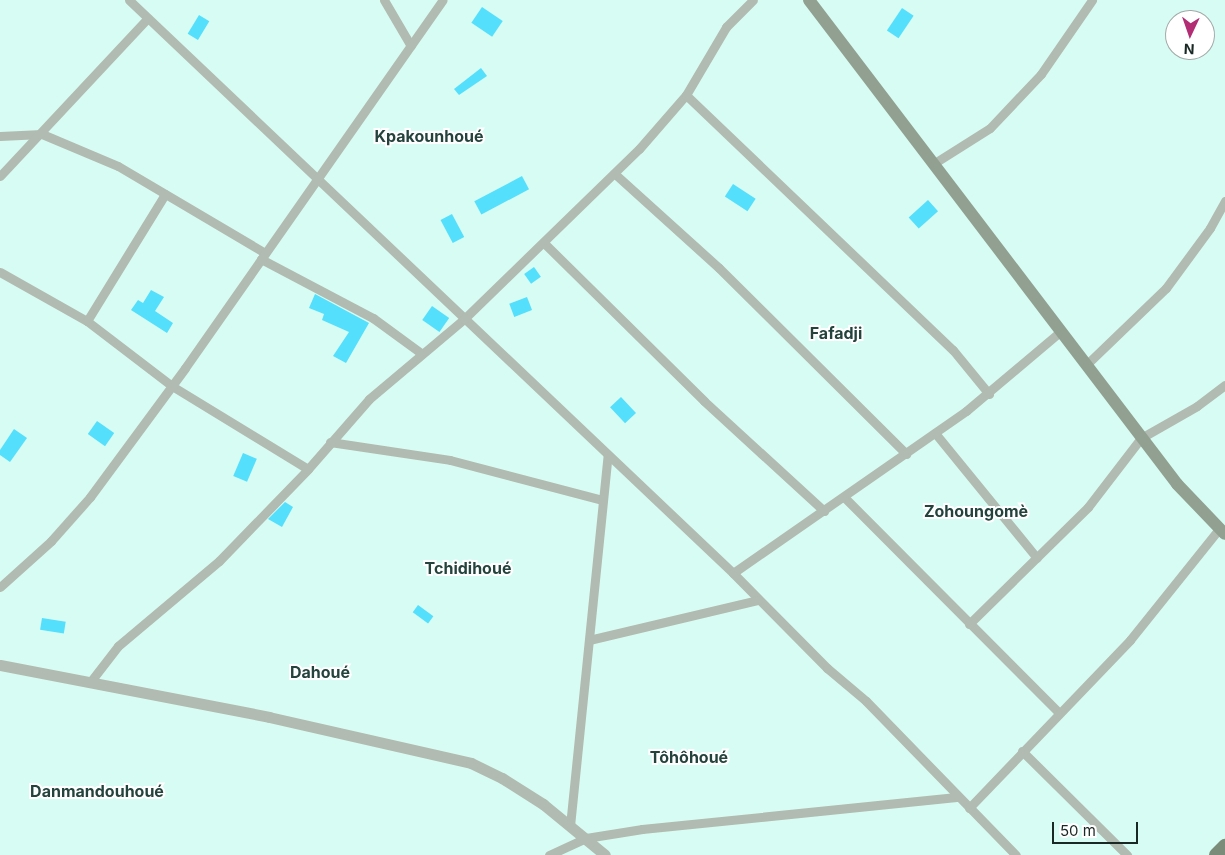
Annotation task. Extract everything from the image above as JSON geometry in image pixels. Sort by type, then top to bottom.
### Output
[{"type":"main road","points":[[809,0],[1141,438],[1177,484],[1222,532]]},
{"type":"main road","points":[[1216,855],[1225,846]]},
{"type":"street","points":[[128,0],[733,573],[827,668],[866,701],[956,797],[1016,855]]},
{"type":"street","points":[[384,0],[411,46]]},
{"type":"street","points":[[0,587],[51,541],[90,497],[172,386],[443,0]]},
{"type":"street","points":[[91,681],[118,646],[219,561],[308,470],[330,442],[369,399],[421,353],[464,319],[615,174],[686,95],[726,27],[753,0]]},
{"type":"street","points":[[933,164],[990,128],[1041,74],[1092,0]]},
{"type":"street","points":[[0,176],[42,134],[148,18]]},
{"type":"street","points":[[686,95],[953,350],[989,394]]},
{"type":"street","points":[[0,136],[42,134],[118,166],[263,256],[372,318],[421,353]]},
{"type":"street","points":[[615,174],[719,268],[906,454]]},
{"type":"street","points":[[87,321],[165,194]]},
{"type":"street","points":[[1086,366],[1166,288],[1210,228],[1225,201]]},
{"type":"street","points":[[544,243],[704,401],[824,511]]},
{"type":"street","points":[[0,272],[87,321],[172,386],[308,470]]},
{"type":"street","points":[[733,573],[906,454],[989,394],[1061,331]]},
{"type":"street","points":[[969,624],[1088,507],[1141,438],[1197,406],[1225,385]]},
{"type":"street","points":[[935,433],[1037,558]]},
{"type":"street","points":[[330,442],[450,460],[603,500]]},
{"type":"street","points":[[570,826],[608,455]]},
{"type":"street","points":[[844,497],[1058,712]]},
{"type":"street","points":[[969,808],[1058,712],[1130,640],[1222,532]]},
{"type":"street","points":[[589,640],[758,600]]},
{"type":"street","points":[[0,665],[91,681],[471,763],[502,778],[586,838],[604,855]]},
{"type":"street","points":[[1022,751],[1127,855]]},
{"type":"street","points":[[549,855],[586,838],[642,829],[956,797]]},
{"type":"building","points":[[482,7],[503,21],[492,37],[471,23]]},
{"type":"building","points":[[902,8],[914,16],[899,38],[887,30]]},
{"type":"building","points":[[199,15],[209,21],[198,40],[188,34]]},
{"type":"building","points":[[481,68],[487,76],[459,95],[454,89]]},
{"type":"building","points":[[522,176],[529,189],[481,215],[474,201]]},
{"type":"building","points":[[733,184],[756,199],[747,211],[725,197]]},
{"type":"building","points":[[928,200],[938,211],[919,229],[909,217]]},
{"type":"building","points":[[452,214],[464,237],[453,243],[441,220]]},
{"type":"building","points":[[534,267],[541,277],[531,284],[524,274]]},
{"type":"building","points":[[151,290],[164,297],[155,311],[173,323],[167,333],[131,310],[138,300],[143,303]]},
{"type":"building","points":[[315,294],[369,323],[346,363],[333,356],[349,332],[322,320],[324,314],[309,308]]},
{"type":"building","points":[[527,297],[532,310],[514,317],[509,304]]},
{"type":"building","points":[[432,306],[449,318],[439,332],[422,320]]},
{"type":"building","points":[[621,397],[636,413],[625,423],[610,407]]},
{"type":"building","points":[[97,421],[114,433],[105,446],[88,434]]},
{"type":"building","points":[[14,429],[27,438],[10,462],[0,455],[0,450]]},
{"type":"building","points":[[243,453],[257,459],[247,482],[233,476]]},
{"type":"building","points":[[285,502],[293,507],[282,527],[268,519]]},
{"type":"building","points":[[418,605],[433,616],[428,623],[413,612]]},
{"type":"building","points":[[42,618],[66,622],[64,634],[40,630]]},
{"type":"district","name":"Kpakounhoué","points":[[429,136]]},
{"type":"district","name":"Fafadji","points":[[836,333]]},
{"type":"district","name":"Zohoungomè","points":[[976,511]]},
{"type":"district","name":"Tchidihoué","points":[[468,568]]},
{"type":"district","name":"Dahoué","points":[[320,672]]},
{"type":"district","name":"Tôhôhoué","points":[[689,757]]},
{"type":"district","name":"Danmandouhoué","points":[[97,791]]}]
